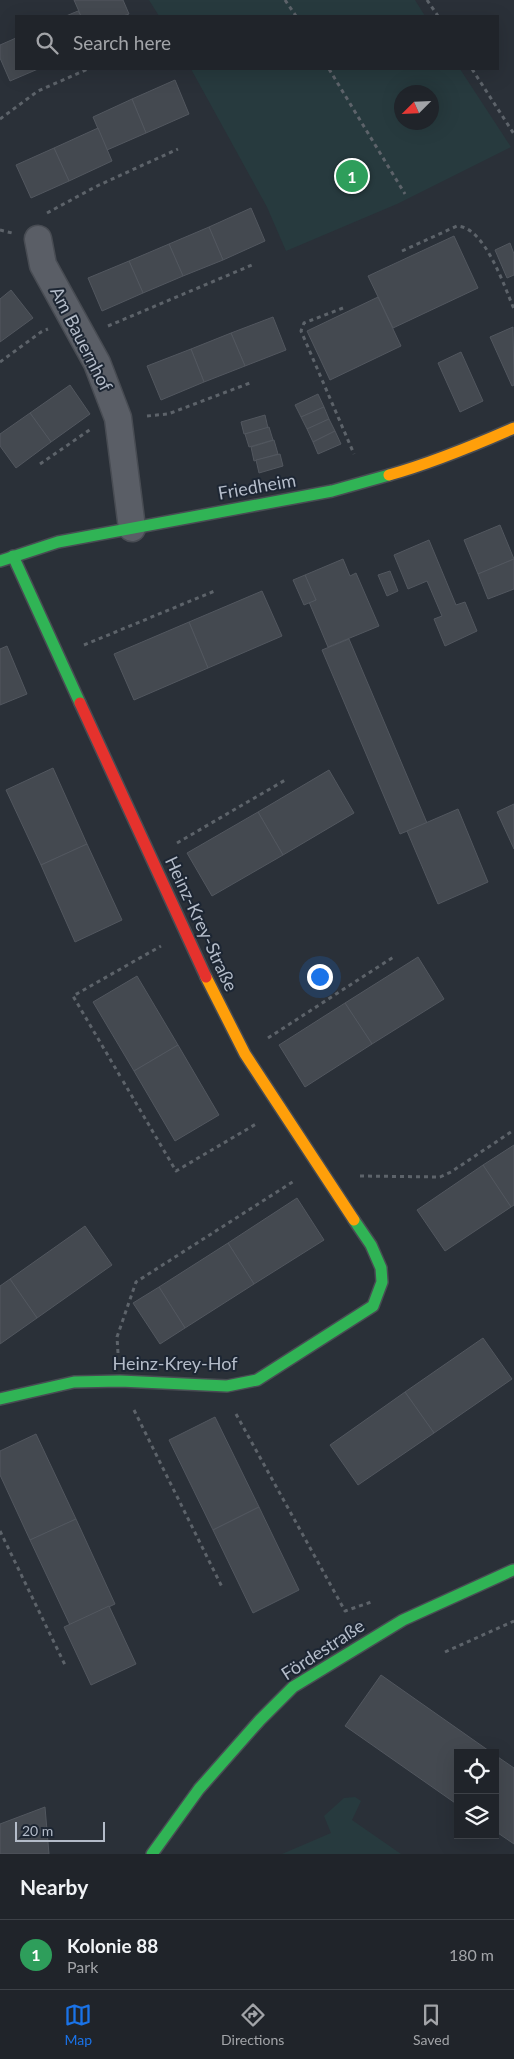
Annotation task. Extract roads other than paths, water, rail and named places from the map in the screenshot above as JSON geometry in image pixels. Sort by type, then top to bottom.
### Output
[{"type":"street","name":"Am Bauernhof","points":[[38,239],[43,265],[96,363],[118,418],[132,528]]},
{"type":"street","name":"Friedheim","points":[[0,561],[58,542],[332,491],[411,469],[478,444],[514,428]]},
{"type":"street","name":"Heinz-Krey-Straße","points":[[13,556],[184,933],[245,1054],[382,1265],[382,1291]]},
{"type":"street","name":"Heinz-Krey-Hof","points":[[0,1399],[74,1382],[120,1381],[226,1386],[258,1380],[373,1306],[382,1291]]},
{"type":"street","name":"Fördestraße","points":[[152,1854],[199,1789],[260,1720],[293,1687],[403,1620],[513,1570]]},
{"type":"place","name":"Kolonie 88","points":[[352,176]]}]
